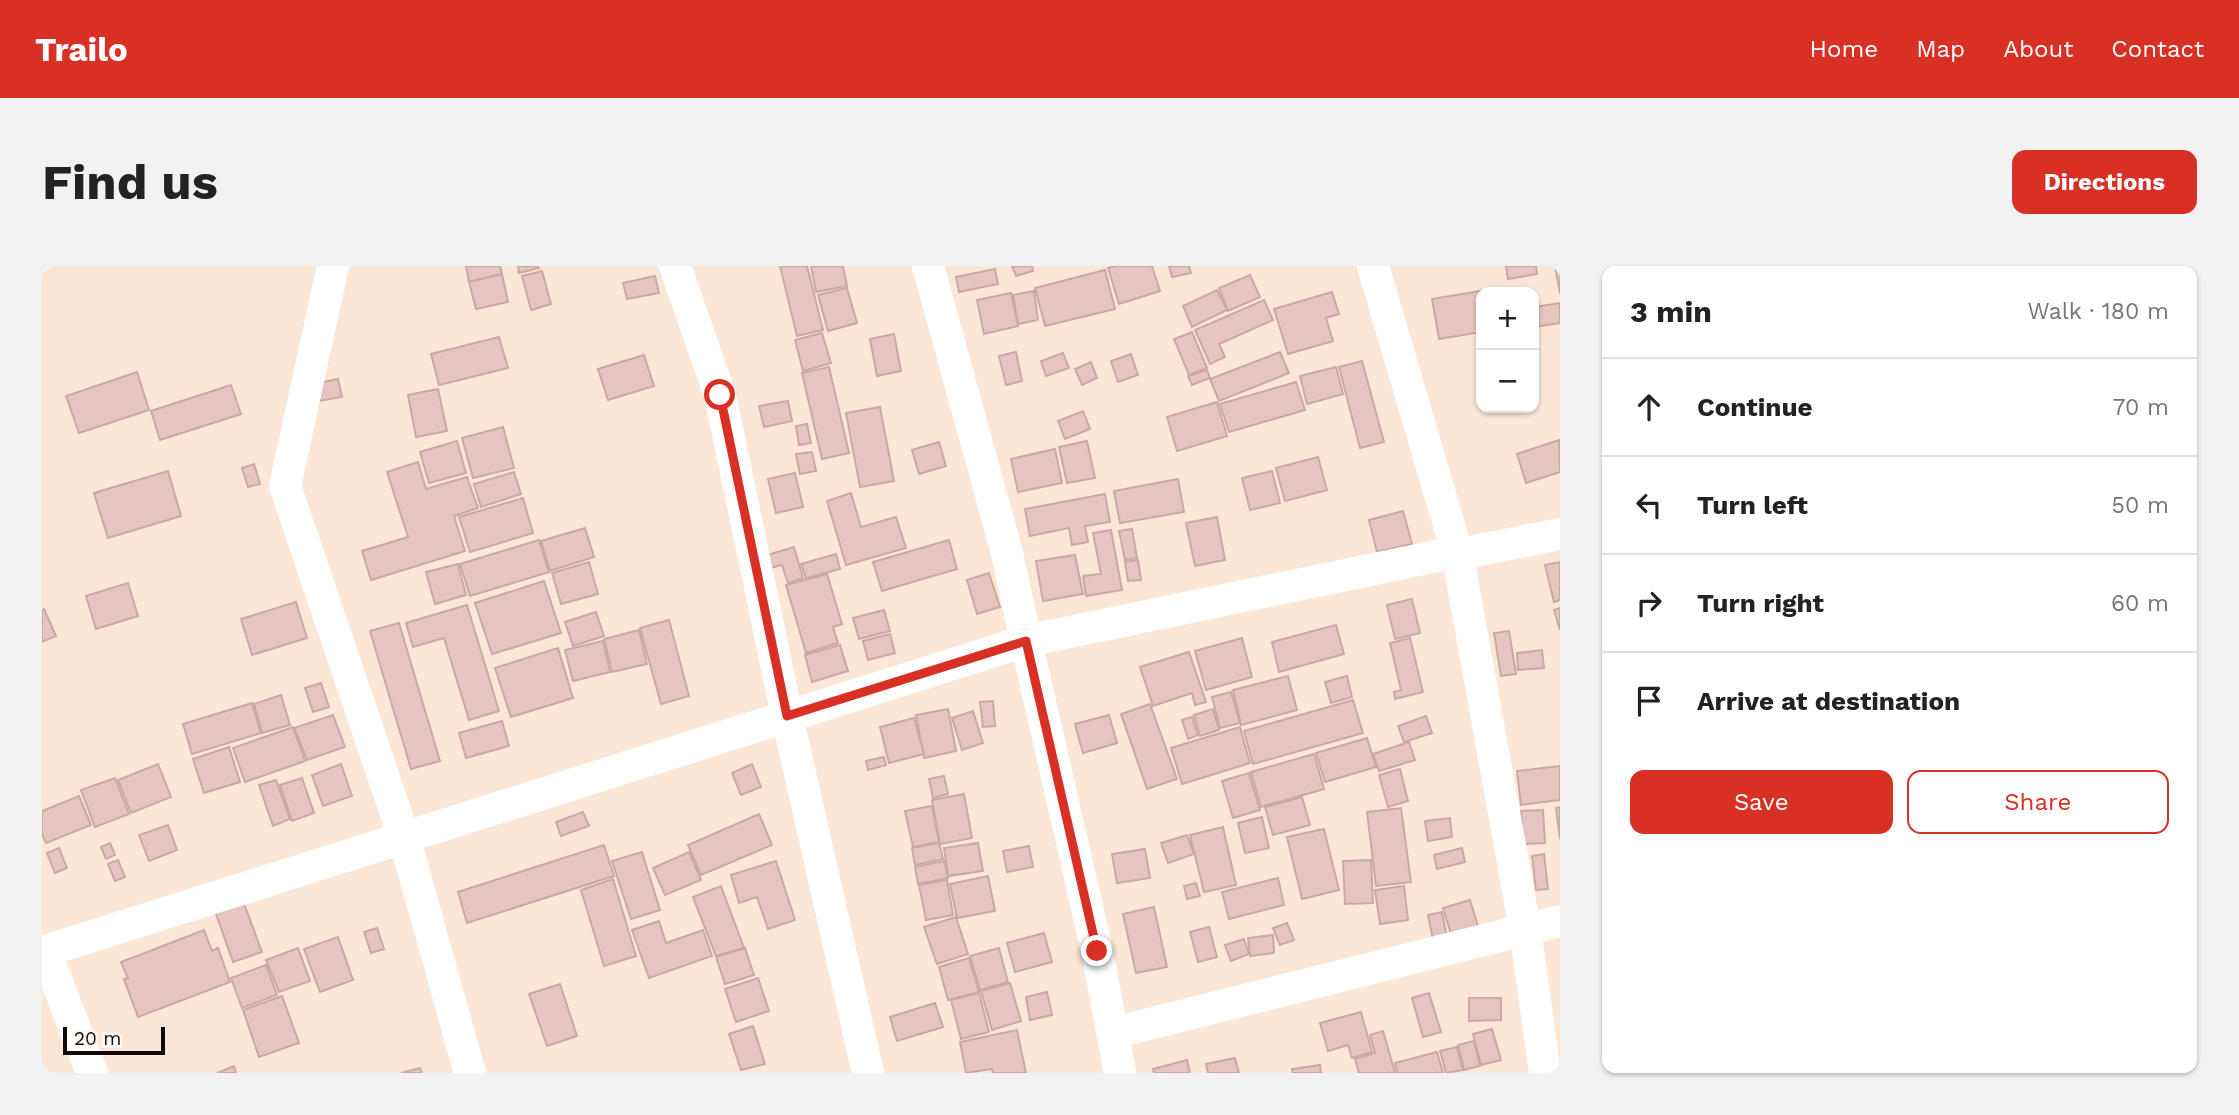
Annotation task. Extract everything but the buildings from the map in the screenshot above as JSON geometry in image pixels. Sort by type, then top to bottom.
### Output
[{"type":"street","points":[[333,266],[285,486],[404,837],[470,1073]]},
{"type":"street","points":[[675,266],[720,395],[787,716],[867,1073]]},
{"type":"street","points":[[928,266],[1007,553],[1095,939],[1120,1073]]},
{"type":"street","points":[[1373,266],[1457,552],[1525,929],[1545,1073]]},
{"type":"street","points":[[92,1073],[43,951],[1026,641],[1457,552],[1460,554],[1560,534]]},
{"type":"street","points":[[1113,1033],[1560,921]]},
{"type":"route","points":[[720,395],[787,716],[1026,641],[1097,951]]}]
